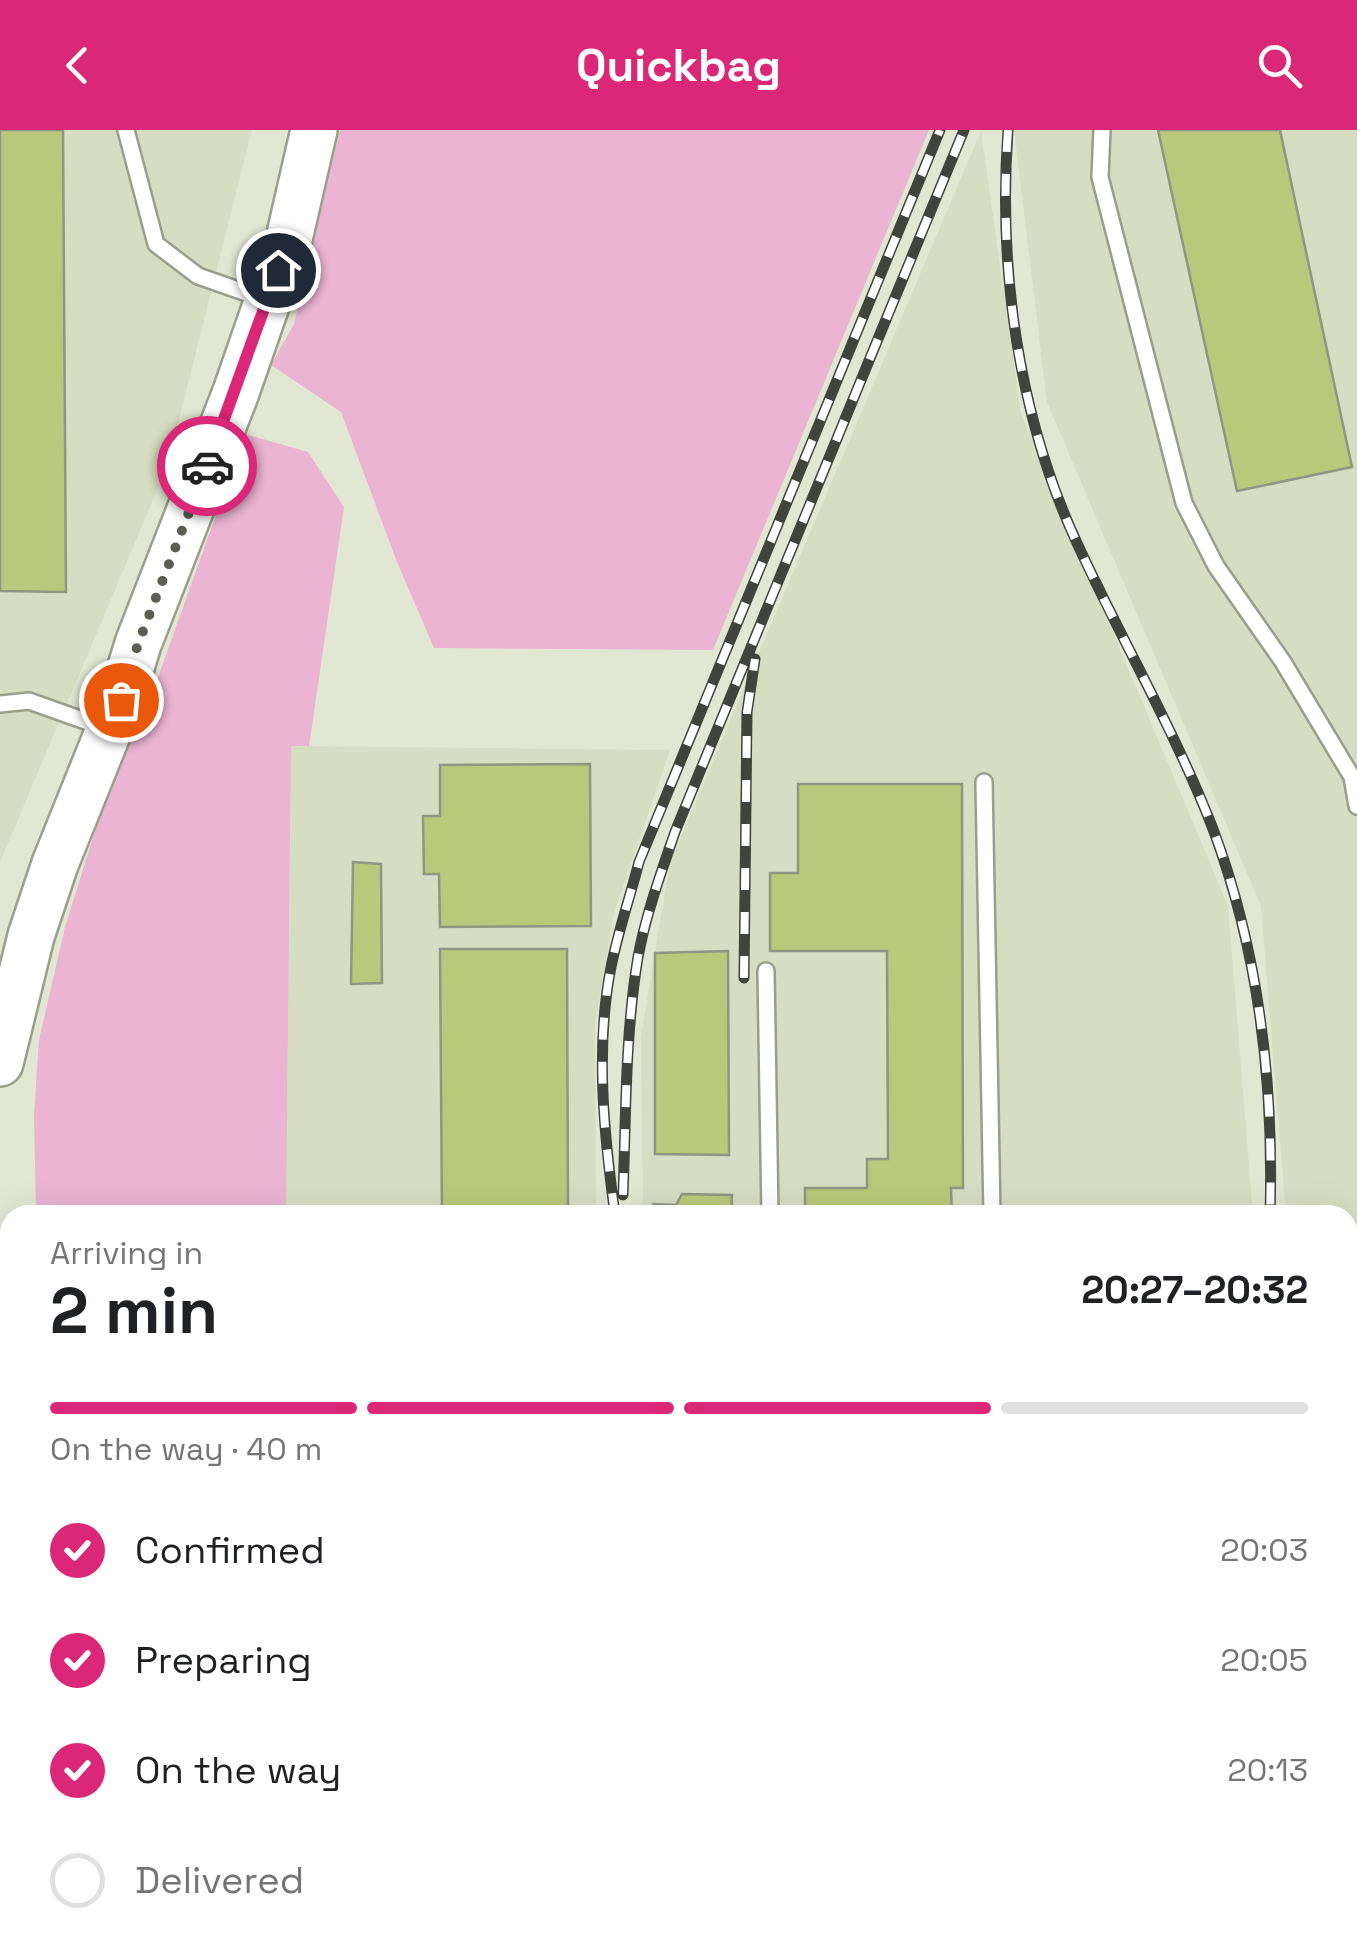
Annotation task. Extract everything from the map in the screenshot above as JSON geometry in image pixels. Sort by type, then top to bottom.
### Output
[{"type":"street","points":[[0,1062],[31,936],[55,864],[236,392],[288,239],[314,130]]},
{"type":"lane","points":[[126,130],[156,244],[198,276],[268,300]]},
{"type":"lane","points":[[1102,130],[1100,177],[1184,502],[1216,566],[1283,662],[1352,777],[1357,806]]},
{"type":"lane","points":[[0,704],[29,701],[108,729]]},
{"type":"lane","points":[[984,782],[992,1205]]},
{"type":"lane","points":[[766,970],[770,1205]]},
{"type":"shaded area","points":[[0,130],[252,130],[167,467],[0,862]]},
{"type":"shaded area","points":[[340,130],[929,130],[713,650],[434,648],[341,412],[271,365],[294,324]]},
{"type":"shaded area","points":[[1014,130],[1357,130],[1357,1205],[1285,1205],[1261,906],[1047,402]]},
{"type":"shaded area","points":[[981,131],[1021,413],[1228,906],[1252,1205],[643,1205],[641,1037],[670,862]]},
{"type":"shaded area","points":[[245,434],[308,452],[344,507],[309,746],[291,746],[286,1205],[36,1205],[34,1115],[39,1040],[65,927],[108,790],[152,694]]},
{"type":"shaded area","points":[[291,746],[670,750],[614,913],[595,1025],[596,1205],[286,1205]]},
{"type":"building","points":[[0,130],[63,130],[66,592],[0,591]]},
{"type":"building","points":[[1158,130],[1280,130],[1352,467],[1237,491]]},
{"type":"building","points":[[590,764],[591,926],[440,927],[439,874],[424,874],[423,816],[440,816],[440,765]]},
{"type":"building","points":[[798,784],[962,784],[963,1188],[951,1188],[952,1205],[805,1205],[805,1188],[867,1188],[867,1159],[888,1159],[887,951],[770,951],[770,873],[798,873]]},
{"type":"building","points":[[353,862],[381,864],[382,983],[351,984]]},
{"type":"building","points":[[440,949],[567,949],[568,1205],[442,1205]]},
{"type":"building","points":[[728,951],[729,1155],[655,1154],[655,953]]},
{"type":"building","points":[[682,1194],[732,1195],[732,1205],[676,1205]]},
{"type":"railway","points":[[614,1205],[605,1123],[603,1029],[611,967],[639,862],[940,130]]},
{"type":"railway","points":[[623,1195],[631,1016],[638,957],[654,894],[675,832],[964,130]]},
{"type":"railway","points":[[1008,130],[1006,235],[1017,341],[1027,393],[1040,444],[1077,543],[1182,756],[1229,876],[1260,1019],[1269,1117],[1270,1205]]},
{"type":"railway","points":[[744,978],[747,712],[755,659]]},
{"type":"way so far","points":[[121,700],[138,644],[207,466]]},
{"type":"route","points":[[207,466],[278,270]]}]
